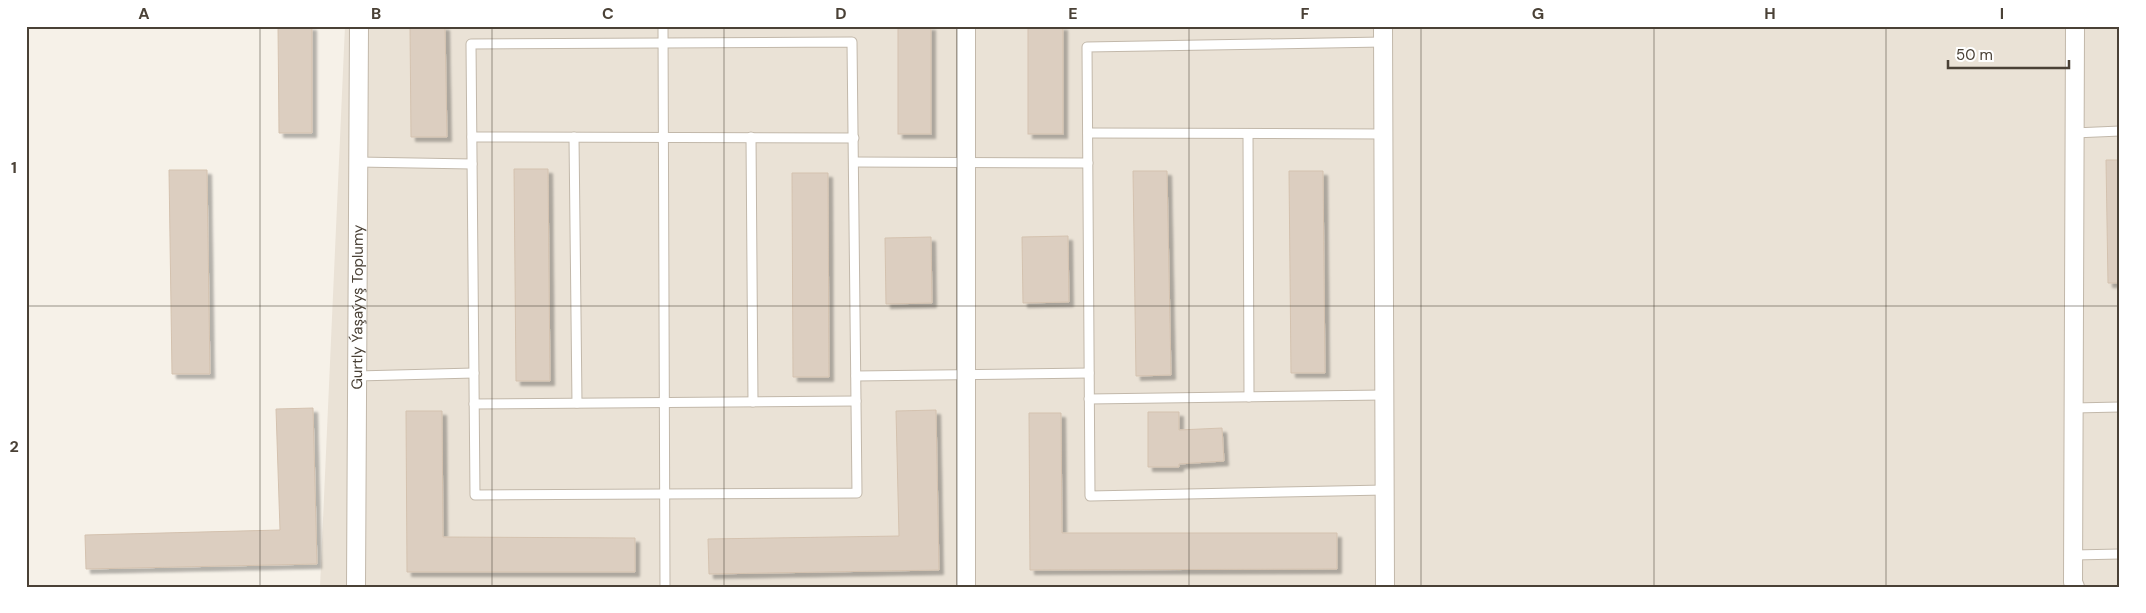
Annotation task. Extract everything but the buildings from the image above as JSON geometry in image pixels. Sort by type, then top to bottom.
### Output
[{"type":"street","name":"Gurtly Ýaşaýyş Toplumy","points":[[356,587],[359,26]]},
{"type":"street","points":[[966,26],[966,587]]},
{"type":"street","points":[[2074,26],[2073,582],[2076,587]]},
{"type":"street","points":[[1383,34],[1385,587]]},
{"type":"lane","points":[[663,26],[665,587]]},
{"type":"lane","points":[[1383,34],[1087,47],[1090,496],[1385,490]]},
{"type":"lane","points":[[852,42],[857,493],[475,495],[472,137],[471,44],[852,42]]},
{"type":"lane","points":[[2074,132],[2120,131]]},
{"type":"lane","points":[[1088,133],[1383,134]]},
{"type":"lane","points":[[1248,134],[1249,397]]},
{"type":"lane","points":[[472,137],[854,138]]},
{"type":"lane","points":[[574,138],[577,403]]},
{"type":"lane","points":[[752,138],[753,402]]},
{"type":"lane","points":[[358,162],[472,164]]},
{"type":"lane","points":[[854,162],[1088,162]]},
{"type":"lane","points":[[357,376],[474,373]]},
{"type":"lane","points":[[856,376],[1089,374]]},
{"type":"lane","points":[[1089,399],[1384,395]]},
{"type":"lane","points":[[474,404],[856,401]]},
{"type":"lane","points":[[2074,408],[2120,406]]},
{"type":"lane","points":[[2074,555],[2120,554]]},
{"type":"shaded area","points":[[345,26],[2120,26],[2120,587],[320,587]]}]
